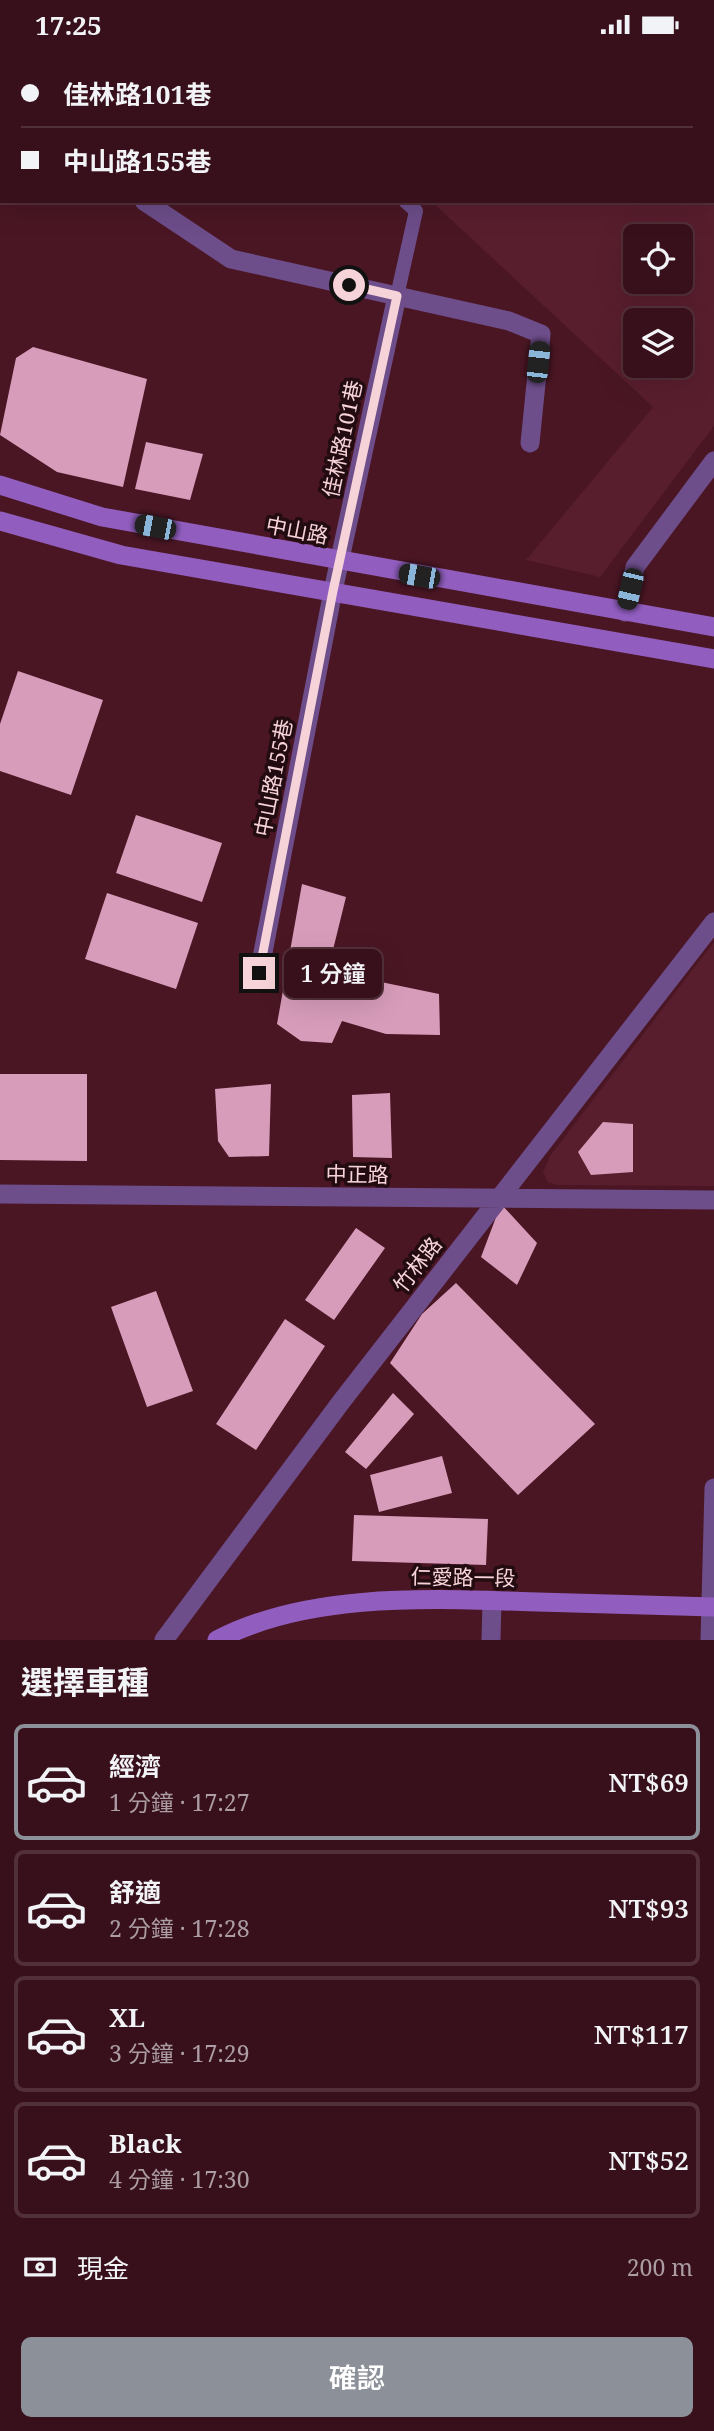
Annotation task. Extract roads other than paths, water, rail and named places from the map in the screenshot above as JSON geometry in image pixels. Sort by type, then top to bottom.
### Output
[{"type":"main road","name":"中山路","points":[[0,485],[102,517],[341,563],[714,627]]},
{"type":"main road","points":[[0,521],[121,555],[714,659]]},
{"type":"main road","name":"仁愛路一段","points":[[217,1640],[232,1632],[313,1609],[400,1600],[713,1607]]},
{"type":"street","points":[[147,203],[231,259],[509,321],[541,334],[530,443]]},
{"type":"street","name":"佳林路101巷","points":[[333,591],[397,296]]},
{"type":"street","points":[[625,612],[635,567],[714,461]]},
{"type":"street","name":"中山路155巷","points":[[259,973],[333,591]]},
{"type":"street","name":"竹林路","points":[[164,1640],[341,1402],[714,922]]},
{"type":"street","name":"中正路","points":[[0,1194],[714,1200]]},
{"type":"street","points":[[710,1640],[713,1607],[714,1487]]},
{"type":"street","points":[[491,1640],[492,1601]]},
{"type":"lane","name":"佳林路101巷","points":[[397,296],[416,211],[407,203]]}]
